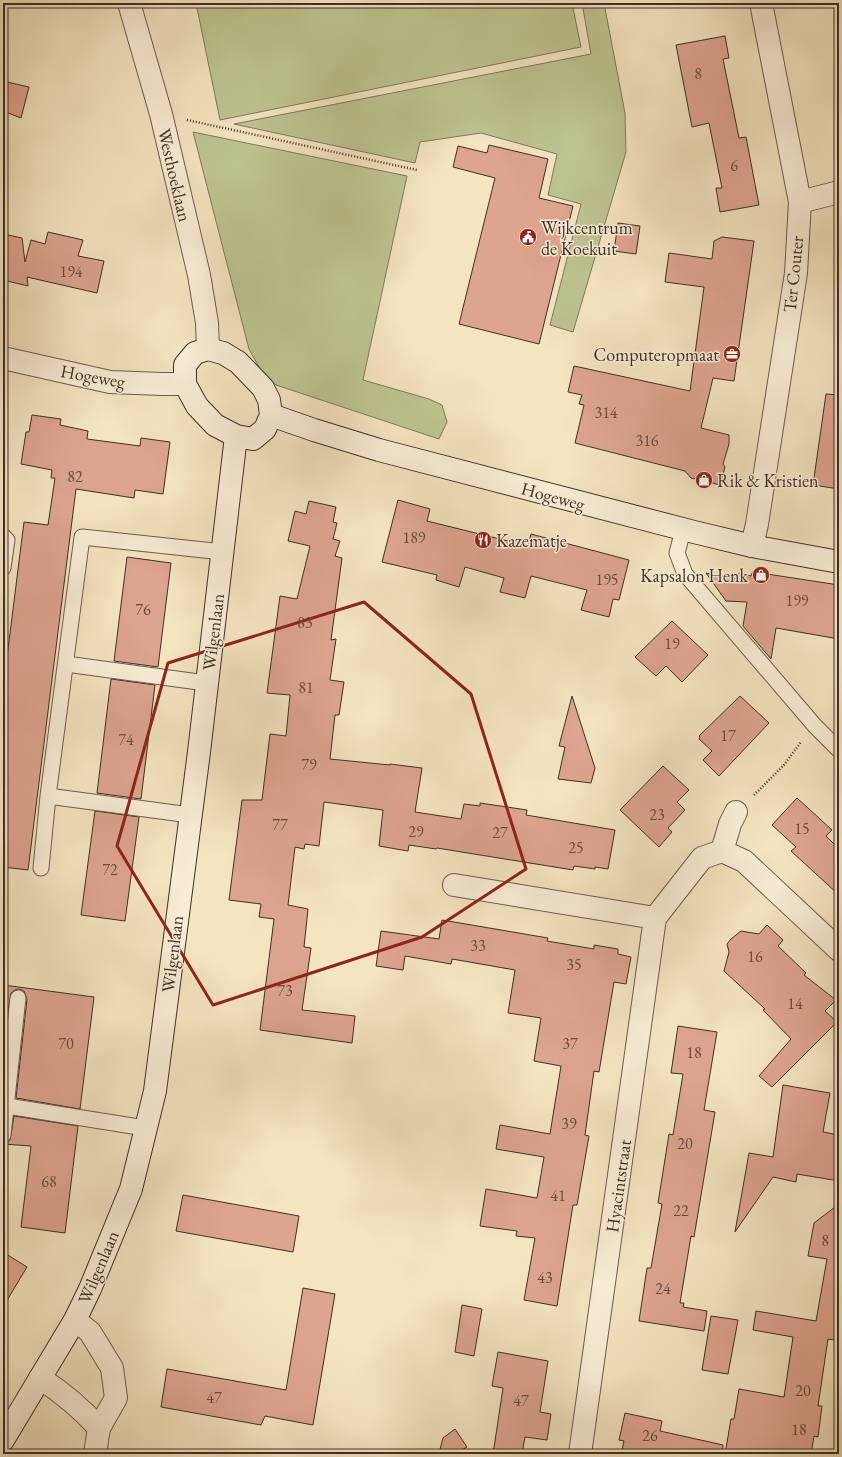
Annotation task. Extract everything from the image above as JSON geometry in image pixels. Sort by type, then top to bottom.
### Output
[{"type":"street","name":"Westhoeklaan","points":[[129,3],[161,114],[199,275],[207,323],[208,349]]},
{"type":"street","name":"Ter Couter","points":[[752,546],[757,524],[796,273],[800,202],[761,3]]},
{"type":"street","points":[[800,202],[839,192]]},
{"type":"street","points":[[208,349],[223,353],[238,362],[263,388],[269,400],[271,415],[265,429],[253,439],[236,436],[215,424],[197,406],[185,384],[185,365],[195,353],[208,349]]},
{"type":"street","name":"Hogeweg","points":[[4,361],[110,382],[185,384]]},
{"type":"street","name":"Hogeweg","points":[[271,415],[379,450],[683,530],[752,546],[839,562]]},
{"type":"street","name":"Wilgenlaan","points":[[3,1440],[75,1320],[90,1288],[131,1189],[155,1091],[223,552],[236,436]]},
{"type":"street","points":[[722,851],[730,824],[736,812]]},
{"type":"street","points":[[454,886],[655,918],[702,858],[722,851],[744,861],[839,950]]},
{"type":"street","name":"Hyacintstraat","points":[[580,1454],[655,918]]},
{"type":"street","points":[[75,1320],[90,1332],[112,1368],[116,1398],[99,1428],[95,1454]]},
{"type":"street","points":[[40,1378],[59,1390],[83,1411],[99,1428]]},
{"type":"lane","points":[[683,530],[677,553],[685,574],[815,726],[839,750]]},
{"type":"lane","points":[[3,536],[7,540],[3,568]]},
{"type":"lane","points":[[41,868],[48,796],[82,537],[223,552]]},
{"type":"lane","points":[[66,664],[206,682]]},
{"type":"lane","points":[[48,796],[190,815]]},
{"type":"lane","points":[[3,1135],[18,998]]},
{"type":"lane","points":[[7,1106],[145,1128]]},
{"type":"path","points":[[161,114],[417,170]]},
{"type":"path","points":[[736,812],[784,765],[815,726]]},
{"type":"highlighted area","points":[[364,602],[471,694],[526,869],[422,937],[213,1005],[117,846],[168,663]]},
{"type":"green space","points":[[196,3],[572,3],[581,47],[220,120]]},
{"type":"green space","points":[[582,3],[604,3],[625,113],[626,152],[573,332],[550,325],[581,204],[548,195],[557,154],[481,133],[420,142],[415,163],[234,124],[591,54]]},
{"type":"green space","points":[[193,132],[407,176],[363,380],[429,399],[442,405],[447,422],[439,439],[276,385],[261,371],[249,349]]},
{"type":"building","points":[[725,36],[729,58],[723,59],[739,138],[746,137],[759,205],[720,212],[716,188],[722,188],[709,123],[692,127],[676,45]]},
{"type":"building","points":[[7,82],[29,87],[21,118],[3,111],[3,98]]},
{"type":"building","name":"Wijkcentrum de Koekuit","points":[[489,145],[548,159],[539,198],[573,206],[539,344],[459,324],[495,178],[453,167],[458,146],[487,153]]},
{"type":"building","points":[[618,223],[640,226],[636,254],[614,251]]},
{"type":"building","points":[[48,232],[83,240],[78,256],[104,261],[97,293],[27,277],[28,286],[3,280],[3,234],[22,238],[25,262],[31,240],[45,244]]},
{"type":"building","points":[[722,237],[754,241],[734,381],[713,378],[701,428],[729,435],[729,444],[723,464],[725,467],[720,485],[691,478],[685,471],[575,443],[584,405],[579,404],[582,395],[568,392],[574,366],[690,391],[704,287],[665,282],[669,253],[712,259],[714,241]]},
{"type":"building","points":[[826,394],[839,395],[839,489],[813,485]]},
{"type":"building","points":[[32,415],[61,419],[60,425],[88,431],[87,439],[140,446],[141,438],[170,442],[163,494],[135,490],[134,498],[76,489],[28,870],[3,867],[3,689],[24,522],[48,525],[55,478],[51,478],[52,470],[21,464],[26,432],[29,432]]},
{"type":"building","points":[[398,500],[430,509],[427,521],[528,546],[531,534],[629,560],[619,600],[613,599],[609,617],[581,610],[587,590],[531,576],[525,598],[500,592],[504,578],[465,567],[459,587],[436,580],[437,575],[382,562]]},
{"type":"building","points":[[309,501],[336,507],[333,522],[337,523],[333,539],[340,541],[335,556],[342,558],[331,640],[336,639],[330,680],[344,682],[339,715],[335,715],[330,759],[422,768],[415,812],[461,819],[464,804],[480,806],[480,803],[527,810],[526,815],[615,830],[608,869],[574,866],[573,870],[437,848],[409,845],[408,851],[379,846],[383,810],[324,802],[319,846],[305,844],[304,849],[295,847],[288,905],[308,909],[304,947],[311,948],[302,1010],[355,1016],[352,1043],[260,1030],[274,919],[259,917],[261,904],[229,900],[242,800],[262,800],[270,734],[286,736],[290,695],[267,693],[280,596],[297,599],[310,546],[288,541],[295,511],[306,514]]},
{"type":"building","points":[[127,557],[171,563],[158,667],[114,661]]},
{"type":"building","points":[[706,573],[738,579],[739,573],[751,576],[752,573],[766,577],[767,574],[839,585],[839,639],[776,628],[771,659],[743,626],[747,602],[726,601]]},
{"type":"building","points":[[672,621],[708,655],[682,682],[666,666],[656,676],[635,657]]},
{"type":"building","points":[[111,679],[155,685],[141,799],[97,793]]},
{"type":"building","points":[[572,696],[595,768],[591,783],[558,779],[565,747],[559,746]]},
{"type":"building","points":[[740,696],[769,723],[719,776],[703,760],[712,751],[699,739],[699,736]]},
{"type":"building","points":[[663,766],[689,790],[677,802],[685,810],[668,828],[672,832],[659,847],[620,810]]},
{"type":"building","points":[[797,798],[832,830],[826,836],[839,849],[839,895],[791,851],[796,847],[772,825]]},
{"type":"building","points":[[95,811],[139,817],[125,921],[81,915]]},
{"type":"building","points":[[442,920],[548,938],[547,941],[594,949],[594,945],[618,949],[618,954],[631,957],[626,984],[614,982],[599,1072],[594,1071],[585,1135],[589,1136],[577,1205],[573,1205],[557,1306],[524,1300],[535,1238],[516,1236],[517,1231],[480,1226],[486,1189],[537,1198],[544,1157],[496,1149],[500,1125],[550,1134],[561,1066],[534,1061],[541,1018],[508,1013],[515,970],[452,959],[451,964],[405,956],[403,970],[376,966],[381,931],[439,939]]},
{"type":"building","points":[[767,925],[783,940],[778,946],[806,973],[804,975],[836,1000],[825,1011],[837,1022],[772,1087],[759,1076],[791,1039],[763,1010],[765,1009],[724,971],[729,952],[727,944],[731,939],[741,931],[759,934]]},
{"type":"building","points":[[3,985],[94,997],[80,1109],[16,1098],[27,999],[24,991],[19,989],[11,993],[3,1052]]},
{"type":"building","points":[[678,1026],[717,1032],[704,1110],[715,1112],[694,1237],[691,1236],[680,1303],[684,1303],[683,1307],[707,1311],[704,1331],[639,1321],[647,1268],[651,1268],[662,1204],[658,1203],[669,1134],[673,1135],[683,1074],[671,1073]]},
{"type":"building","points":[[783,1085],[830,1093],[823,1132],[839,1135],[839,1181],[797,1174],[796,1182],[773,1177],[735,1232],[749,1153],[773,1157]]},
{"type":"building","points":[[14,1116],[78,1126],[65,1233],[21,1227],[31,1146],[3,1144],[10,1140]]},
{"type":"building","points":[[183,1195],[299,1216],[293,1252],[176,1231]]},
{"type":"building","points":[[839,1204],[839,1341],[828,1339],[818,1406],[822,1406],[818,1437],[814,1436],[811,1454],[725,1454],[731,1419],[734,1419],[739,1389],[784,1397],[793,1337],[753,1330],[756,1311],[816,1321],[827,1259],[808,1256],[814,1223]]},
{"type":"building","points":[[3,1252],[27,1267],[3,1307]]},
{"type":"building","points":[[303,1288],[335,1294],[313,1425],[265,1416],[261,1425],[161,1407],[167,1369],[286,1390]]},
{"type":"building","points":[[462,1305],[482,1309],[474,1356],[455,1352]]},
{"type":"building","points":[[711,1316],[738,1320],[728,1374],[702,1370]]},
{"type":"building","points":[[498,1352],[548,1361],[540,1412],[551,1414],[547,1440],[525,1437],[522,1454],[493,1454],[503,1388],[492,1386]]},
{"type":"building","points":[[625,1413],[662,1421],[660,1431],[723,1445],[722,1454],[621,1454],[624,1441],[619,1440]]},
{"type":"building","points":[[455,1429],[467,1447],[455,1454],[439,1453],[443,1438]]},
{"type":"place","name":"Wijkcentrum de Koekuit","points":[[528,237]]},
{"type":"place","name":"Computeropmaat","points":[[732,354]]},
{"type":"place","name":"Rik & Kristien","points":[[704,480]]},
{"type":"place","name":"Kazematje","points":[[483,540]]},
{"type":"place","name":"Kapsalon Henk","points":[[761,575]]}]
